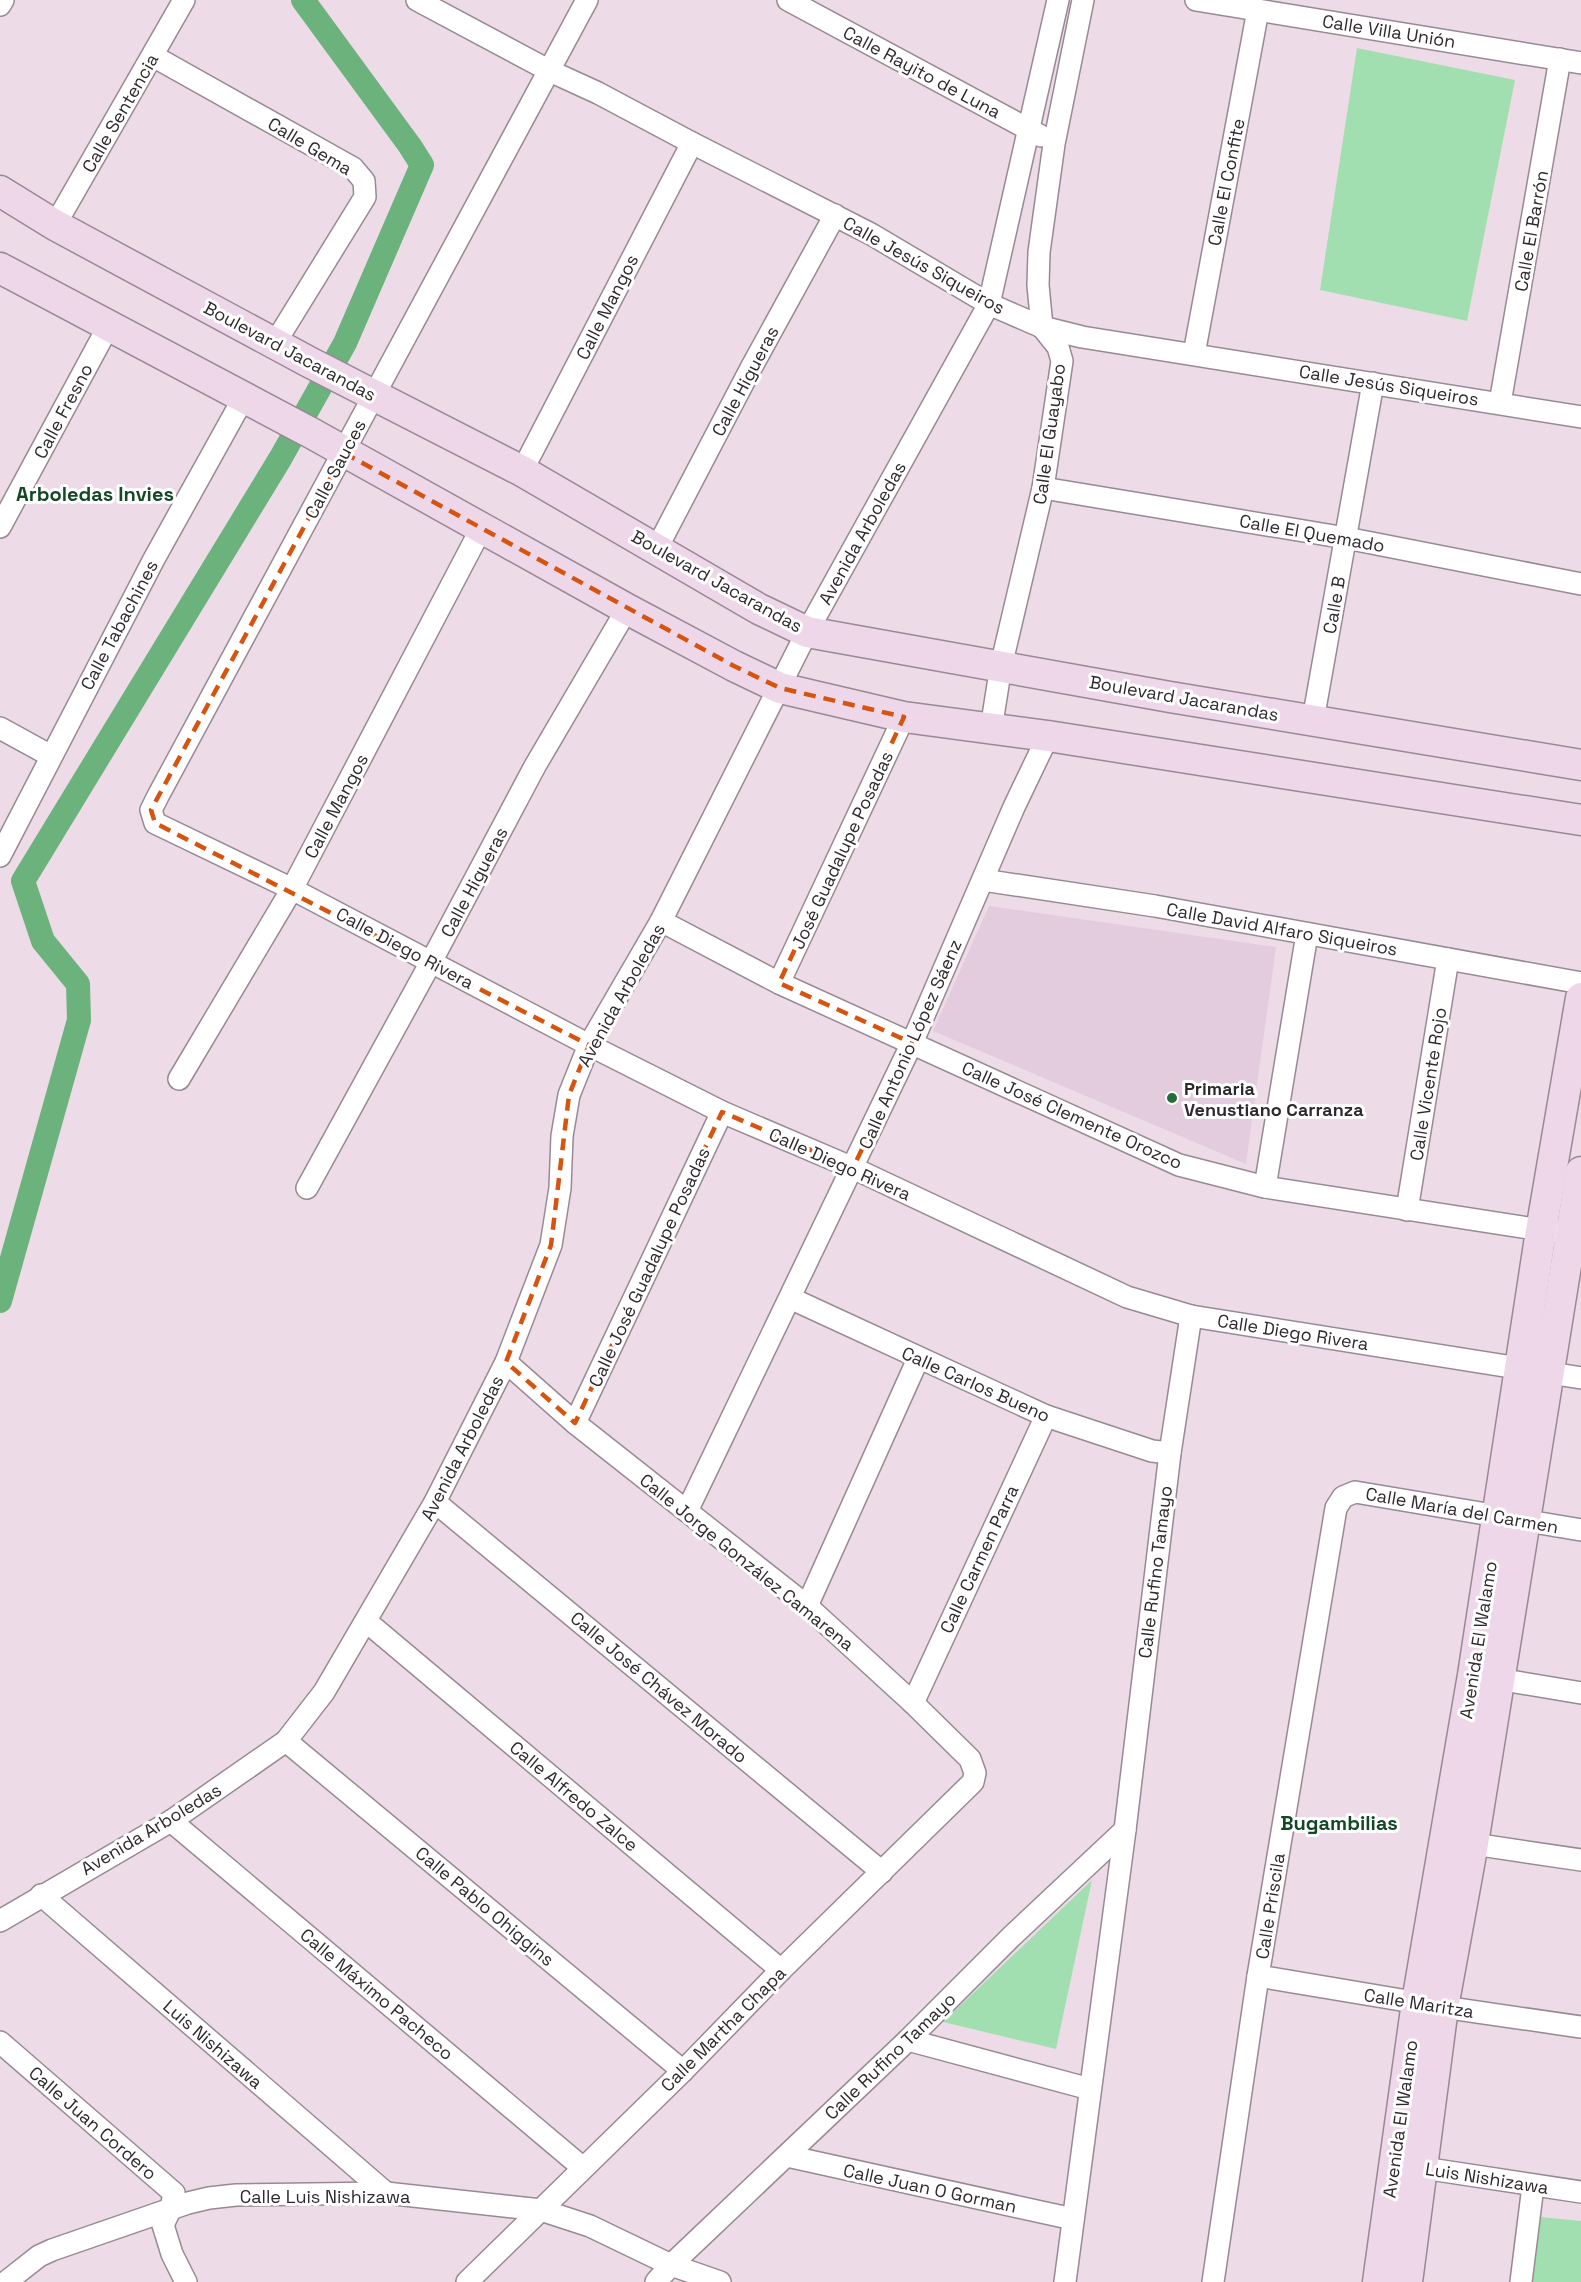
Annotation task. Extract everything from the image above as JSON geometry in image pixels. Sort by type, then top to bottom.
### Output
[{"type":"main road","name":"Boulevard Jacarandas","points":[[0,191],[55,225],[309,362],[522,471],[759,609],[807,632],[1581,765]]},
{"type":"main road","points":[[0,268],[313,434],[627,609],[780,688],[904,717],[1048,736],[1581,820]]},
{"type":"main road","name":"Avenida El Walamo","points":[[1378,2282],[1408,2166],[1430,2005],[1486,1677],[1511,1517],[1520,1367],[1581,998]]},
{"type":"main road","name":"Avenida El Walamo","points":[[1511,1517],[1550,1372],[1576,1234],[1581,1172]]},
{"type":"main road","name":"Avenida El Walamo","points":[[1407,2282],[1408,2166]]},
{"type":"street","points":[[0,5],[3,0]]},
{"type":"street","name":"Calle Sentencia","points":[[55,225],[184,0]]},
{"type":"street","name":"Calle Jesús Siqueiros","points":[[417,0],[550,71],[598,93],[871,234],[988,304],[1042,327],[1082,337],[1581,417]]},
{"type":"street","name":"Calle Sauces","points":[[151,810],[587,0]]},
{"type":"street","name":"Calle Rayito de Luna","points":[[788,0],[1054,144]]},
{"type":"street","name":"Avenida Arboledas","points":[[0,1921],[171,1821],[286,1741],[324,1692],[367,1622],[435,1502],[506,1362],[551,1245],[560,1188],[562,1136],[569,1095],[589,1045],[661,921],[807,632],[988,304],[1058,0]]},
{"type":"street","name":"Calle El Guayabo","points":[[991,729],[1001,666],[1043,488],[1062,361],[1058,347],[1042,327],[1038,285],[1039,252],[1054,144],[1083,0]]},
{"type":"street","name":"Calle Villa Unión","points":[[1196,0],[1571,61]]},
{"type":"street","name":"Calle El Confite","points":[[1194,354],[1258,10]]},
{"type":"street","name":"Calle Gema","points":[[153,56],[353,168],[364,181],[365,197],[275,343]]},
{"type":"street","name":"Calle El Barrón","points":[[1500,403],[1571,61]]},
{"type":"street","name":"Calle Mangos","points":[[522,471],[692,143]]},
{"type":"street","name":"Calle Higueras","points":[[657,548],[751,368],[835,215]]},
{"type":"street","name":"Calle Fresno","points":[[0,528],[8,494],[109,325]]},
{"type":"street","name":"Calle B","points":[[1313,720],[1373,383]]},
{"type":"street","name":"Calle Tabachines","points":[[0,856],[154,560],[244,397]]},
{"type":"street","name":"Calle El Quemado","points":[[1043,488],[1347,538],[1581,584]]},
{"type":"street","name":"Calle Mangos","points":[[179,1079],[292,889],[482,527]]},
{"type":"street","name":"Calle Higueras","points":[[307,1188],[535,766],[627,609]]},
{"type":"street","name":"José Guadalupe Posadas","points":[[779,983],[904,717]]},
{"type":"street","points":[[0,728],[51,756]]},
{"type":"street","name":"Calle Antonio López Sáenz","points":[[687,1511],[912,1043],[1014,807],[1048,736]]},
{"type":"street","name":"Calle Diego Rivera","points":[[151,810],[155,823],[292,889],[722,1112],[853,1168],[1127,1297],[1191,1316],[1581,1377]]},
{"type":"street","name":"Calle David Alfaro Siqueiros","points":[[983,880],[1155,906],[1581,983]]},
{"type":"street","name":"Calle José Clemente Orozco","points":[[661,921],[779,983],[1179,1165],[1265,1187],[1541,1231],[1576,1234]]},
{"type":"street","points":[[1265,1187],[1307,934]]},
{"type":"street","name":"Calle Vicente Rojo","points":[[1407,1210],[1448,959]]},
{"type":"street","name":"Calle José Guadalupe Posadas","points":[[575,1423],[722,1112]]},
{"type":"street","name":"Calle Carlos Bueno","points":[[790,1298],[918,1359],[1046,1416],[1152,1451],[1170,1453]]},
{"type":"street","name":"Calle Rufino Tamayo","points":[[1065,2282],[1125,1830],[1170,1453],[1191,1316]]},
{"type":"street","points":[[807,1606],[918,1359]]},
{"type":"street","name":"Calle Jorge González Camarena","points":[[506,1362],[575,1423],[807,1606],[913,1703],[970,1759],[975,1773]]},
{"type":"street","name":"Calle Carmen Parra","points":[[913,1703],[1046,1416]]},
{"type":"street","name":"Calle María del Carmen","points":[[1343,1497],[1355,1492],[1581,1530]]},
{"type":"street","name":"Calle Priscila","points":[[1213,2282],[1258,1976],[1336,1508],[1343,1497]]},
{"type":"street","name":"Calle José Chávez Morado","points":[[435,1502],[882,1872]]},
{"type":"street","name":"Calle Alfredo Zalce","points":[[367,1622],[781,1970]]},
{"type":"street","points":[[1486,1677],[1581,1693]]},
{"type":"street","name":"Calle Pablo Ohiggins","points":[[286,1741],[683,2071]]},
{"type":"street","name":"Calle Martha Chapa","points":[[467,2282],[973,1782],[975,1773]]},
{"type":"street","name":"Calle Máximo Pacheco","points":[[171,1821],[583,2168]]},
{"type":"street","name":"Calle Rufino Tamayo","points":[[656,2282],[671,2265],[908,2040],[1012,1936],[1125,1830]]},
{"type":"street","points":[[1459,1841],[1581,1860]]},
{"type":"street","name":"Luis Nishizawa","points":[[41,1895],[386,2193]]},
{"type":"street","name":"Calle Maritza","points":[[1258,1976],[1430,2005],[1581,2027]]},
{"type":"street","points":[[908,2040],[1090,2089]]},
{"type":"street","name":"Calle Juan Cordero","points":[[0,2042],[174,2193],[171,2208]]},
{"type":"street","name":"Calle Juan O Gorman","points":[[787,2156],[1073,2219]]},
{"type":"street","name":"Luis Nishizawa","points":[[1408,2166],[1581,2192]]},
{"type":"street","points":[[1521,2282],[1533,2186]]},
{"type":"street","name":"Calle Luis Nishizawa","points":[[6,2282],[39,2256],[52,2250],[171,2208],[209,2198],[236,2195],[386,2193],[541,2210],[590,2226],[671,2265],[720,2282]]},
{"type":"street","points":[[171,2208],[163,2224],[172,2254],[186,2282]]},
{"type":"highlighted area","points":[[344,453],[734,666],[780,688],[904,717],[779,983],[912,1043],[853,1168],[722,1112],[575,1423],[506,1362],[551,1245],[569,1095],[589,1045],[155,823],[151,810]]},
{"type":"shaded area","name":"Primaria Venustiano Carranza","points":[[989,906],[1276,947],[1246,1164],[933,1031]]},
{"type":"green space","points":[[1357,48],[1515,80],[1467,321],[1320,290]]},
{"type":"green space","points":[[1092,1880],[1056,2049],[943,2022]]},
{"type":"green space","points":[[1541,2217],[1581,2221],[1581,2282],[1532,2282]]},
{"type":"waterway","points":[[0,1301],[79,1020],[78,984],[43,941],[23,881],[280,459],[345,343],[422,165],[303,0]]},
{"type":"place","name":"Primaria Venustiano Carranza","points":[[1172,1098]]},
{"type":"district","name":"Arboledas Invies","points":[[95,494]]},
{"type":"district","name":"Bugambilias","points":[[1339,1823]]}]
